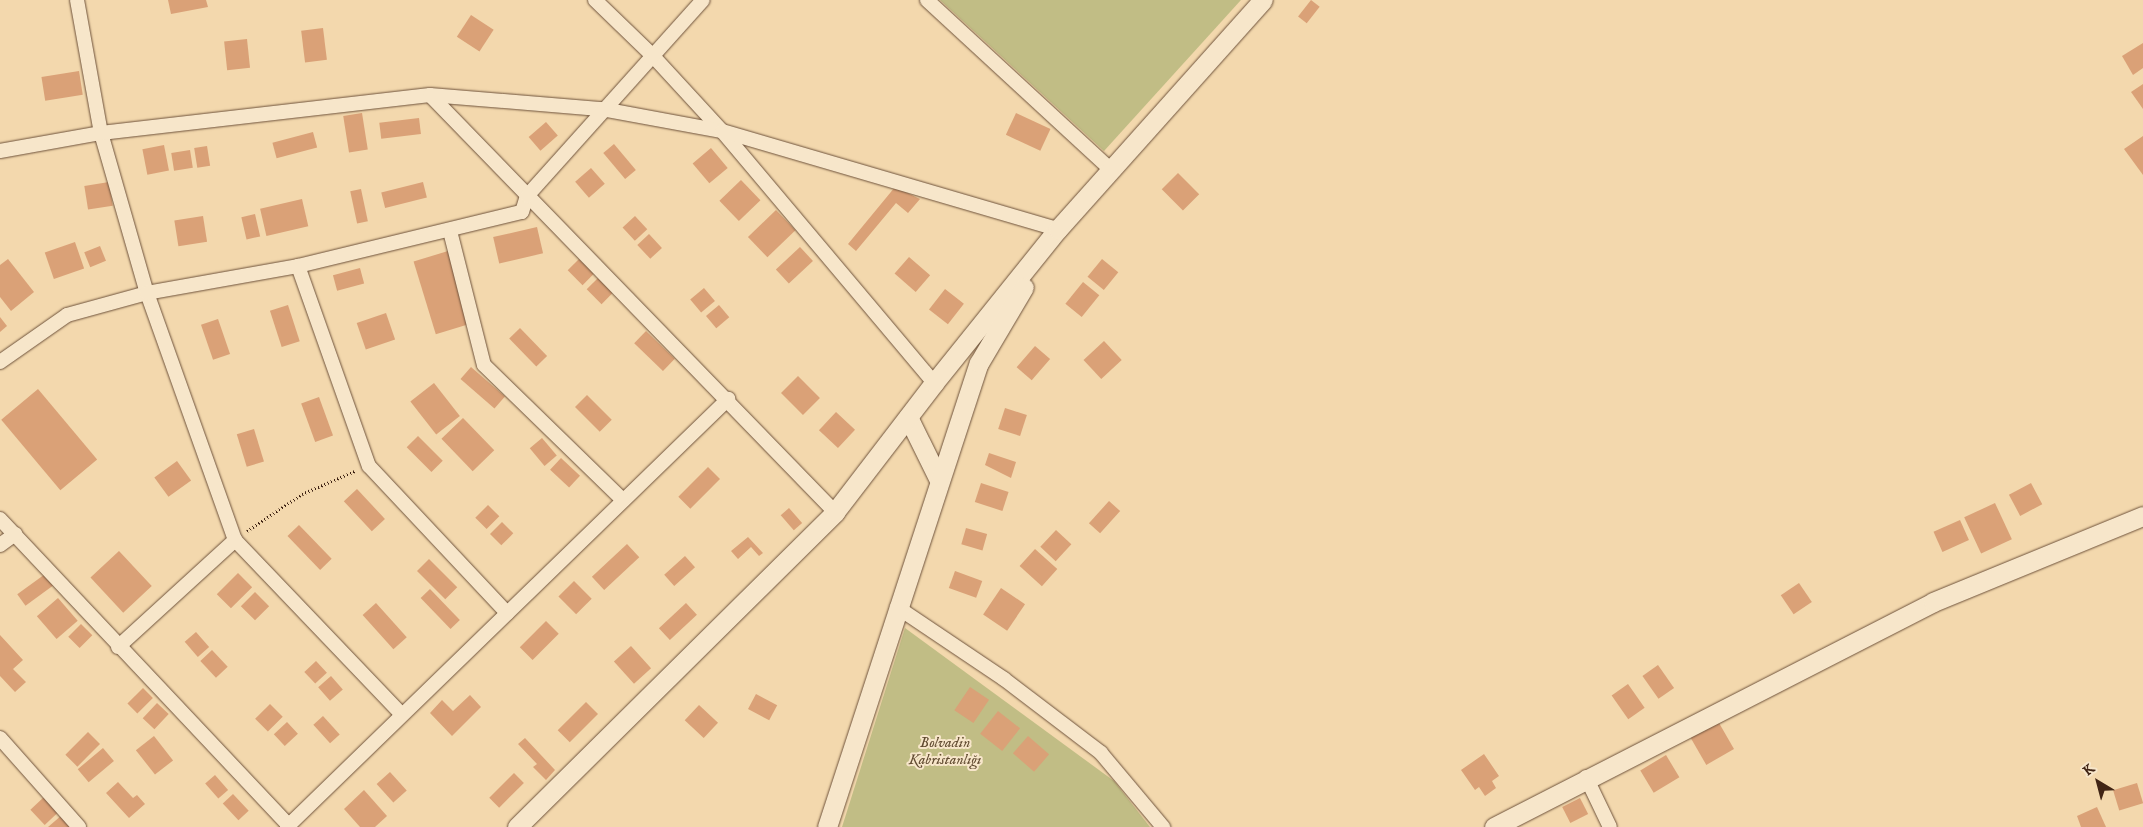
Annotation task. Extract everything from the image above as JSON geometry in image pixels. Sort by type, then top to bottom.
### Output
[{"type":"street","points":[[77,0],[102,133],[147,293],[235,540],[401,714]]},
{"type":"street","points":[[594,0],[652,55],[722,131],[934,384]]},
{"type":"street","points":[[0,362],[67,315],[147,293],[298,266],[450,231],[522,212],[527,196],[602,109],[703,0]]},
{"type":"street","points":[[926,0],[1110,169]]},
{"type":"street","points":[[517,827],[835,512],[1058,229],[1264,0]]},
{"type":"street","points":[[430,95],[728,399],[835,512]]},
{"type":"street","points":[[0,151],[102,133],[430,95],[602,109],[722,131],[1058,229]]},
{"type":"street","points":[[827,827],[897,607],[979,363],[1058,229]]},
{"type":"street","points":[[450,231],[484,365],[623,500]]},
{"type":"street","points":[[298,266],[369,466],[507,613]]},
{"type":"street","points":[[0,520],[289,826],[401,714],[728,399]]},
{"type":"street","points":[[908,417],[940,480]]},
{"type":"street","points":[[1494,827],[1586,777],[1933,602],[2143,516]]},
{"type":"street","points":[[0,545],[15,534]]},
{"type":"street","points":[[118,647],[235,540]]},
{"type":"street","points":[[897,607],[1004,678],[1101,753],[1163,827]]},
{"type":"street","points":[[0,738],[80,827]]},
{"type":"street","points":[[1586,777],[1610,827]]},
{"type":"path","points":[[235,540],[302,494],[369,466]]},
{"type":"green space","points":[[940,0],[1241,0],[1104,151]]},
{"type":"green space","name":"Bolvadin Kabristanlığı","points":[[905,628],[1114,781],[1150,827],[842,827]]},
{"type":"building","points":[[168,0],[206,0],[208,7],[171,14]]},
{"type":"building","points":[[1311,0],[1320,7],[1307,23],[1298,17]]},
{"type":"building","points":[[471,15],[494,30],[479,52],[457,37]]},
{"type":"building","points":[[323,28],[327,60],[305,62],[301,31]]},
{"type":"building","points":[[247,39],[250,68],[227,70],[224,41]]},
{"type":"building","points":[[2143,43],[2143,68],[2133,75],[2122,56]]},
{"type":"building","points":[[79,71],[83,95],[45,101],[41,77]]},
{"type":"building","points":[[2143,84],[2143,109],[2131,92]]},
{"type":"building","points":[[362,113],[368,150],[349,153],[343,116]]},
{"type":"building","points":[[1016,113],[1050,129],[1040,151],[1006,135]]},
{"type":"building","points":[[419,118],[421,134],[381,139],[379,123]]},
{"type":"building","points":[[546,122],[558,136],[540,151],[529,137]]},
{"type":"building","points":[[313,132],[317,147],[277,158],[272,143]]},
{"type":"building","points":[[2143,136],[2143,175],[2124,149]]},
{"type":"building","points":[[614,144],[636,170],[625,179],[603,153]]},
{"type":"building","points":[[164,145],[169,171],[147,175],[142,149]]},
{"type":"building","points":[[207,146],[210,166],[197,168],[194,148]]},
{"type":"building","points":[[711,148],[728,168],[709,183],[693,163]]},
{"type":"building","points":[[190,150],[193,168],[174,171],[171,153]]},
{"type":"building","points":[[591,168],[605,184],[589,198],[575,182]]},
{"type":"building","points":[[1178,173],[1199,194],[1183,210],[1162,189]]},
{"type":"building","points":[[741,180],[760,200],[739,221],[719,201]]},
{"type":"building","points":[[109,182],[113,206],[88,210],[84,186]]},
{"type":"building","points":[[423,182],[427,198],[385,208],[381,192]]},
{"type":"building","points":[[895,187],[920,199],[908,213],[896,203],[856,251],[848,244]]},
{"type":"building","points":[[361,189],[368,221],[357,224],[350,191]]},
{"type":"building","points":[[302,199],[308,226],[266,236],[260,209]]},
{"type":"building","points":[[776,210],[795,230],[767,257],[748,237]]},
{"type":"building","points":[[255,214],[260,236],[247,240],[241,217]]},
{"type":"building","points":[[203,216],[207,242],[178,246],[174,221]]},
{"type":"building","points":[[635,216],[647,229],[635,241],[623,228]]},
{"type":"building","points":[[537,227],[543,253],[499,263],[493,237]]},
{"type":"building","points":[[649,234],[662,248],[650,259],[637,245]]},
{"type":"building","points":[[75,242],[84,268],[54,279],[45,252]]},
{"type":"building","points":[[100,246],[106,261],[90,267],[84,252]]},
{"type":"building","points":[[800,247],[813,261],[789,283],[776,270]]},
{"type":"building","points":[[448,251],[470,324],[436,334],[414,262]]},
{"type":"building","points":[[909,257],[930,275],[916,292],[895,274]]},
{"type":"building","points":[[8,259],[34,292],[11,311],[0,297],[0,265]]},
{"type":"building","points":[[579,259],[594,274],[583,285],[568,270]]},
{"type":"building","points":[[1102,259],[1118,272],[1104,290],[1088,277]]},
{"type":"building","points":[[360,268],[364,283],[337,291],[333,275]]},
{"type":"building","points":[[598,278],[613,293],[602,304],[587,289]]},
{"type":"building","points":[[1083,282],[1099,295],[1082,317],[1065,304]]},
{"type":"building","points":[[704,288],[715,301],[701,313],[690,300]]},
{"type":"building","points":[[945,289],[964,304],[948,324],[929,309]]},
{"type":"building","points":[[288,305],[300,341],[282,347],[270,311]]},
{"type":"building","points":[[719,305],[729,317],[716,328],[706,316]]},
{"type":"building","points":[[386,313],[395,339],[366,350],[357,323]]},
{"type":"building","points":[[0,317],[7,326],[0,332]]},
{"type":"building","points":[[218,319],[230,354],[213,360],[201,325]]},
{"type":"building","points":[[520,328],[547,356],[536,366],[509,338]]},
{"type":"building","points":[[646,331],[675,359],[663,371],[634,343]]},
{"type":"building","points":[[1104,341],[1122,360],[1101,379],[1084,360]]},
{"type":"building","points":[[1035,346],[1050,359],[1032,380],[1017,367]]},
{"type":"building","points":[[471,367],[505,397],[494,409],[461,379]]},
{"type":"building","points":[[798,376],[820,398],[803,415],[781,393]]},
{"type":"building","points":[[434,383],[460,416],[436,435],[410,401]]},
{"type":"building","points":[[38,389],[97,459],[60,490],[1,420]]},
{"type":"building","points":[[587,395],[612,420],[600,432],[575,407]]},
{"type":"building","points":[[319,397],[333,436],[315,442],[301,403]]},
{"type":"building","points":[[1005,408],[1027,415],[1020,436],[998,429]]},
{"type":"building","points":[[836,412],[855,430],[838,448],[819,430]]},
{"type":"building","points":[[463,418],[494,450],[473,471],[441,439]]},
{"type":"building","points":[[254,429],[264,462],[247,467],[237,434]]},
{"type":"building","points":[[418,436],[443,461],[431,472],[407,447]]},
{"type":"building","points":[[542,438],[557,456],[545,466],[530,448]]},
{"type":"building","points":[[989,453],[1016,462],[1011,478],[985,465]]},
{"type":"building","points":[[561,458],[580,476],[569,487],[550,470]]},
{"type":"building","points":[[177,461],[191,480],[168,497],[154,477]]},
{"type":"building","points":[[708,467],[720,479],[690,509],[678,497]]},
{"type":"building","points":[[981,483],[1009,492],[1002,511],[975,502]]},
{"type":"building","points":[[2031,483],[2042,504],[2020,516],[2009,495]]},
{"type":"building","points":[[357,489],[385,519],[372,531],[344,501]]},
{"type":"building","points":[[1109,501],[1120,511],[1100,533],[1089,523]]},
{"type":"building","points":[[1995,503],[2012,539],[1981,554],[1964,517]]},
{"type":"building","points":[[488,505],[499,516],[487,529],[475,518]]},
{"type":"building","points":[[789,508],[802,523],[794,530],[781,515]]},
{"type":"building","points":[[1960,520],[1969,540],[1942,552],[1934,532]]},
{"type":"building","points":[[502,522],[513,533],[501,545],[490,534]]},
{"type":"building","points":[[299,525],[332,559],[320,570],[287,536]]},
{"type":"building","points":[[966,528],[987,534],[982,550],[961,544]]},
{"type":"building","points":[[1056,530],[1071,544],[1056,561],[1040,547]]},
{"type":"building","points":[[748,537],[763,553],[759,556],[751,547],[738,559],[731,551]]},
{"type":"building","points":[[627,544],[639,557],[604,590],[592,577]]},
{"type":"building","points":[[1035,549],[1057,569],[1042,586],[1020,566]]},
{"type":"building","points":[[119,551],[152,586],[123,613],[90,578]]},
{"type":"building","points":[[685,556],[695,567],[674,586],[664,575]]},
{"type":"building","points":[[429,559],[457,587],[445,599],[417,571]]},
{"type":"building","points":[[955,571],[982,581],[976,598],[949,588]]},
{"type":"building","points":[[48,572],[56,583],[25,606],[17,594]]},
{"type":"building","points":[[238,573],[252,587],[231,608],[217,594]]},
{"type":"building","points":[[574,581],[592,599],[576,614],[558,597]]},
{"type":"building","points":[[1799,583],[1812,602],[1794,614],[1781,595]]},
{"type":"building","points":[[1001,588],[1025,604],[1007,631],[983,615]]},
{"type":"building","points":[[430,589],[460,620],[451,629],[421,598]]},
{"type":"building","points":[[255,592],[269,606],[255,620],[241,606]]},
{"type":"building","points":[[58,598],[78,621],[57,639],[37,616]]},
{"type":"building","points":[[376,603],[407,637],[393,649],[363,615]]},
{"type":"building","points":[[686,603],[697,615],[670,640],[659,628]]},
{"type":"building","points":[[546,621],[559,634],[533,660],[520,647]]},
{"type":"building","points":[[81,624],[92,635],[80,648],[68,637]]},
{"type":"building","points":[[196,632],[209,647],[198,657],[185,642]]},
{"type":"building","points":[[0,635],[23,660],[13,669],[26,682],[15,692],[0,676]]},
{"type":"building","points":[[631,646],[651,668],[634,684],[614,661]]},
{"type":"building","points":[[212,650],[228,667],[216,678],[200,661]]},
{"type":"building","points":[[316,661],[327,673],[315,684],[304,672]]},
{"type":"building","points":[[1658,665],[1674,688],[1658,699],[1642,676]]},
{"type":"building","points":[[331,676],[343,690],[330,701],[318,687]]},
{"type":"building","points":[[1628,684],[1645,708],[1628,719],[1612,695]]},
{"type":"building","points":[[970,687],[989,700],[973,723],[954,710]]},
{"type":"building","points":[[143,688],[153,698],[137,713],[127,704]]},
{"type":"building","points":[[756,694],[777,705],[769,720],[748,709]]},
{"type":"building","points":[[470,695],[481,707],[452,736],[430,713],[442,700],[453,711]]},
{"type":"building","points":[[586,702],[598,714],[570,742],[558,730]]},
{"type":"building","points":[[157,703],[169,714],[154,729],[143,718]]},
{"type":"building","points":[[270,704],[283,717],[268,732],[255,719]]},
{"type":"building","points":[[699,705],[718,723],[704,738],[685,720]]},
{"type":"building","points":[[998,711],[1020,728],[1002,751],[980,734]]},
{"type":"building","points":[[323,716],[340,735],[330,743],[313,725]]},
{"type":"building","points":[[1715,716],[1734,749],[1706,765],[1687,732]]},
{"type":"building","points":[[287,722],[298,734],[285,746],[274,734]]},
{"type":"building","points":[[88,732],[100,744],[77,767],[65,755]]},
{"type":"building","points":[[154,736],[173,760],[155,775],[136,750]]},
{"type":"building","points":[[1028,736],[1049,754],[1034,772],[1013,753]]},
{"type":"building","points":[[525,738],[555,770],[546,780],[533,767],[537,764],[518,744]]},
{"type":"building","points":[[103,748],[114,761],[89,782],[78,769]]},
{"type":"building","points":[[1484,754],[1499,776],[1492,781],[1496,788],[1485,796],[1479,787],[1475,790],[1461,770]]},
{"type":"building","points":[[1666,755],[1679,777],[1654,793],[1640,770]]},
{"type":"building","points":[[390,772],[407,791],[393,803],[377,784]]},
{"type":"building","points":[[514,773],[524,783],[499,808],[489,798]]},
{"type":"building","points":[[215,775],[228,790],[218,799],[205,784]]},
{"type":"building","points":[[118,782],[133,798],[137,795],[145,804],[129,818],[106,793]]},
{"type":"building","points":[[2137,783],[2143,803],[2119,810],[2113,790]]},
{"type":"building","points":[[364,790],[387,816],[375,827],[360,827],[344,809]]},
{"type":"building","points":[[233,794],[249,811],[238,820],[223,804]]},
{"type":"building","points":[[45,796],[59,811],[45,825],[30,810]]},
{"type":"building","points":[[1580,798],[1588,814],[1570,823],[1562,807]]},
{"type":"building","points":[[2097,807],[2106,827],[2081,827],[2077,816]]},
{"type":"building","points":[[62,815],[72,827],[48,827]]}]
